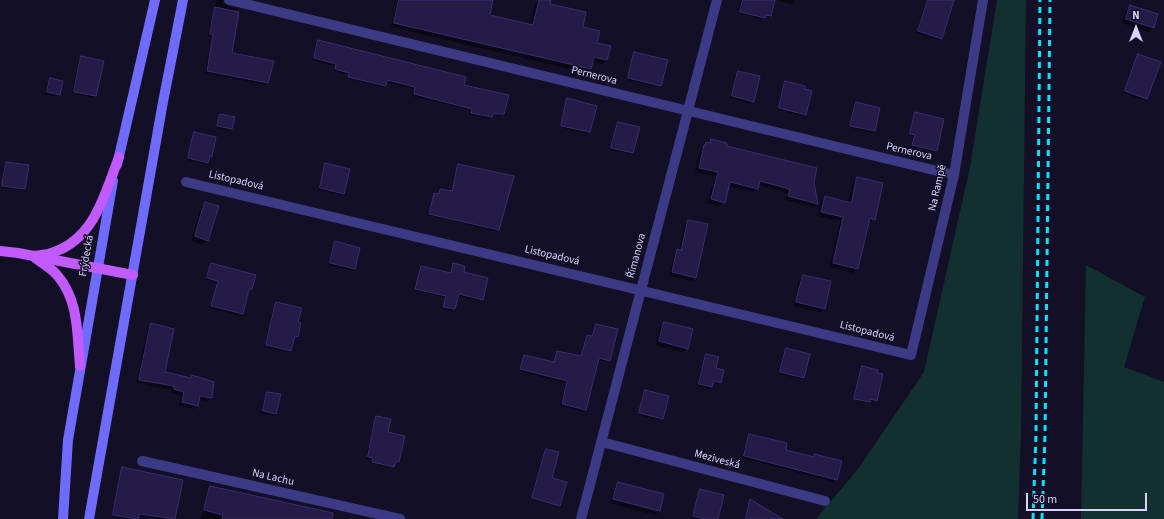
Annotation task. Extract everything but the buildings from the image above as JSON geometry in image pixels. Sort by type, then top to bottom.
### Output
[{"type":"main road","name":"Frýdecká","points":[[63,519],[68,440],[97,267],[119,157],[155,0]]},
{"type":"main road","points":[[89,519],[161,110],[183,0]]},
{"type":"main road","points":[[33,256],[54,252],[81,237],[95,217],[119,157]]},
{"type":"main road","points":[[0,251],[97,267],[133,275]]},
{"type":"main road","points":[[33,256],[56,274],[72,297],[80,366]]},
{"type":"street","name":"Pernerova","points":[[229,0],[954,175]]},
{"type":"street","name":"Římanova","points":[[580,519],[602,442],[640,289],[717,0]]},
{"type":"street","name":"Na Rampě","points":[[911,355],[954,175],[983,0]]},
{"type":"street","name":"Listopadová","points":[[186,182],[640,289],[911,355]]},
{"type":"street","name":"Meziveská","points":[[602,442],[825,501]]},
{"type":"street","name":"Na Lachu","points":[[142,461],[400,519]]},
{"type":"green space","points":[[997,0],[1026,0],[1021,435],[1018,519],[816,519],[858,469],[924,372],[970,167]]},
{"type":"green space","points":[[1086,265],[1145,297],[1124,367],[1164,382],[1164,519],[1081,519]]},
{"type":"railway","points":[[1033,519],[1036,434],[1040,0]]},
{"type":"railway","points":[[1042,519],[1045,435],[1050,0]]}]
